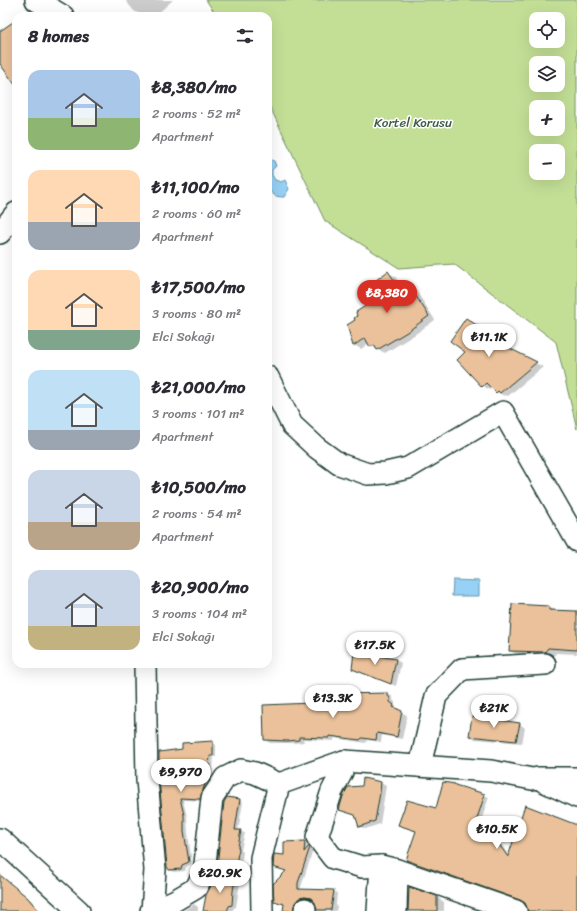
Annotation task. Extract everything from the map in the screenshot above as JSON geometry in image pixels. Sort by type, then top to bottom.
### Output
[{"type":"street","points":[[36,0],[56,12]]},
{"type":"street","points":[[0,232],[12,218]]},
{"type":"street","points":[[272,394],[276,412],[317,448],[339,464],[368,474],[386,474],[408,468],[503,412],[577,541]]},
{"type":"street","points":[[420,766],[436,696],[462,669],[545,664]]},
{"type":"street","points":[[145,668],[148,780],[156,870],[151,911]]},
{"type":"street","points":[[151,911],[174,901],[196,888],[204,873],[212,798],[226,778],[241,770],[256,773],[279,784],[344,761],[490,771],[547,782],[577,797]]},
{"type":"street","points":[[344,761],[342,772],[332,791],[317,837],[333,858],[362,867],[389,868],[516,911]]},
{"type":"street","points":[[532,779],[577,778]]},
{"type":"street","points":[[262,911],[262,858],[279,784]]},
{"type":"street","points":[[0,839],[79,911]]},
{"type":"street","points":[[378,911],[389,868]]},
{"type":"street","points":[[389,868],[396,911]]},
{"type":"green space","name":"Kortel Korusu","points":[[206,0],[577,0],[577,429],[556,342],[454,264],[399,268],[325,221],[272,111],[272,12],[214,12]]},
{"type":"water","points":[[272,160],[274,161],[276,166],[272,170]]},
{"type":"water","points":[[272,175],[275,180],[281,182],[285,180],[289,189],[284,197],[272,194]]},
{"type":"water","points":[[453,580],[479,581],[479,596],[452,596]]},
{"type":"building","points":[[12,23],[12,80],[0,64],[0,31]]},
{"type":"building","points":[[388,271],[400,289],[408,284],[429,316],[407,332],[377,350],[374,345],[370,347],[365,338],[353,346],[347,325],[355,320],[354,318],[357,316],[356,312],[380,297],[371,284]]},
{"type":"building","points":[[466,318],[487,332],[489,330],[501,344],[537,362],[500,393],[498,391],[496,393],[486,383],[482,387],[457,360],[465,352],[450,341]]},
{"type":"building","points":[[512,604],[549,606],[549,610],[577,611],[577,650],[548,648],[545,652],[509,651]]},
{"type":"building","points":[[354,652],[396,659],[391,684],[352,669]]},
{"type":"building","points":[[388,693],[390,702],[394,705],[393,707],[402,711],[397,737],[377,733],[376,740],[362,738],[360,740],[329,736],[329,738],[299,737],[299,740],[287,741],[264,740],[263,705],[312,703],[315,706],[337,706],[339,694]]},
{"type":"building","points":[[472,716],[520,723],[516,741],[469,736]]},
{"type":"building","points":[[213,741],[213,756],[210,756],[208,775],[200,799],[180,798],[184,815],[184,831],[189,862],[182,865],[181,869],[169,870],[167,867],[159,779],[159,752],[182,749],[182,743]]},
{"type":"building","points":[[363,778],[381,782],[375,821],[359,827],[355,815],[339,810],[343,796],[348,787],[362,786]]},
{"type":"building","points":[[443,782],[455,784],[485,794],[474,828],[491,833],[508,857],[525,805],[577,825],[577,911],[528,911],[525,903],[520,900],[406,860],[416,831],[398,825],[407,800],[436,808]]},
{"type":"building","points":[[227,797],[240,799],[235,830],[241,830],[237,858],[238,864],[217,866],[224,802]]},
{"type":"building","points":[[305,841],[304,852],[309,846],[310,847],[298,883],[298,889],[334,890],[331,910],[317,910],[315,903],[311,898],[305,897],[299,898],[295,903],[293,911],[283,911],[284,904],[274,901],[273,884],[286,871],[273,867],[274,854],[284,855],[284,842]]},
{"type":"building","points":[[229,869],[235,879],[232,905],[229,906],[227,911],[203,911],[206,895],[213,882]]},
{"type":"building","points":[[0,875],[27,897],[39,911],[0,911]]},
{"type":"building","points":[[409,887],[437,896],[437,911],[408,911]]}]
